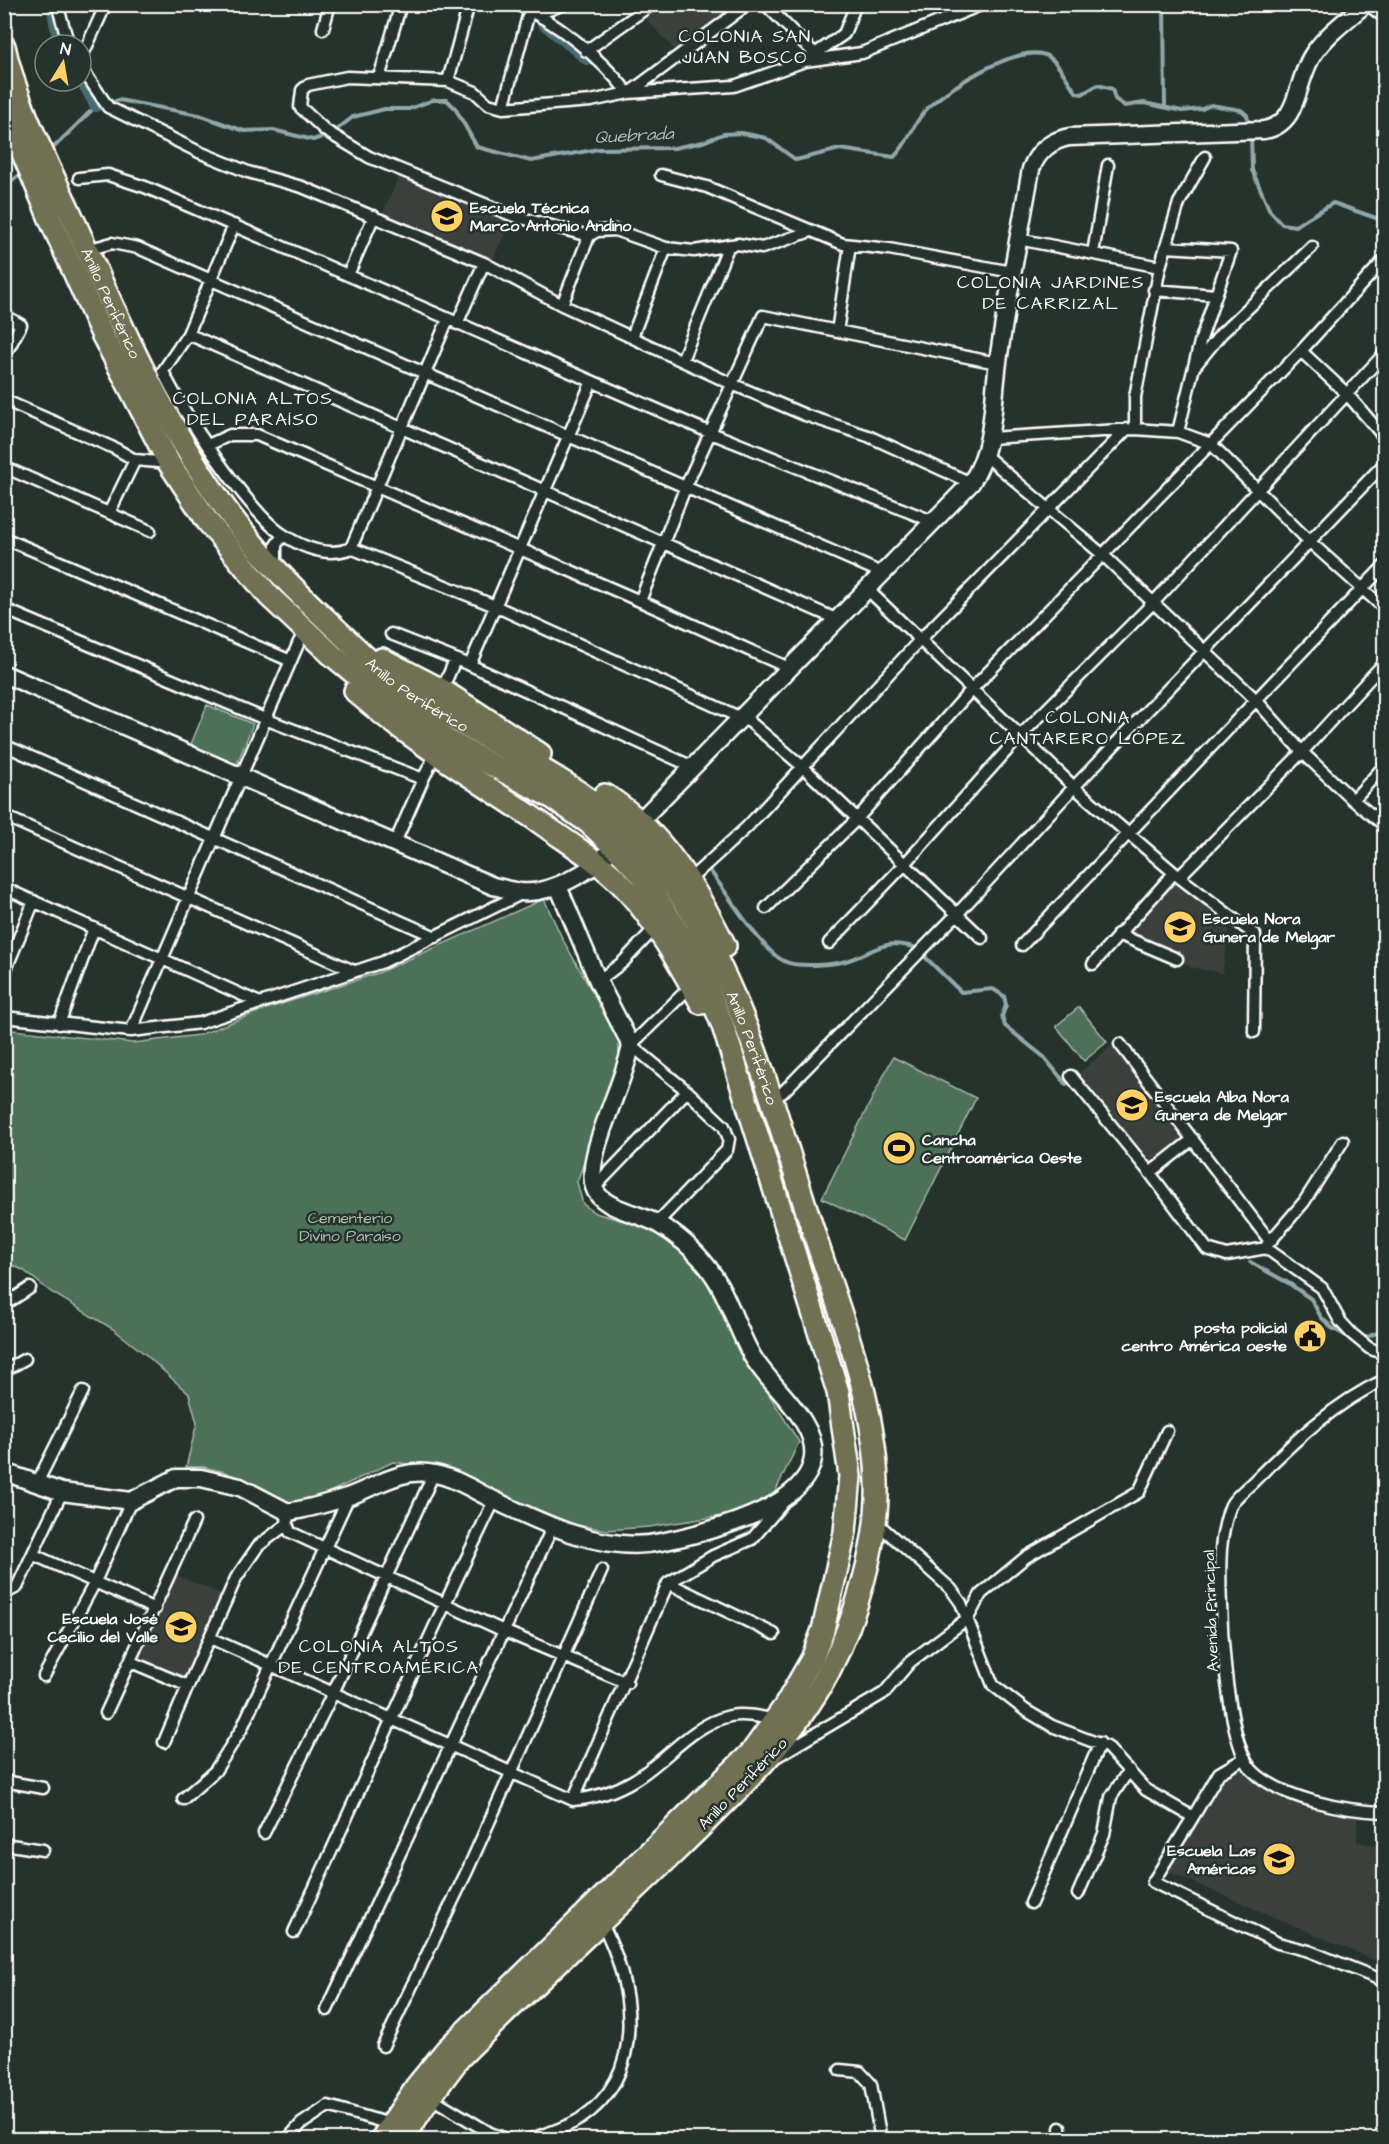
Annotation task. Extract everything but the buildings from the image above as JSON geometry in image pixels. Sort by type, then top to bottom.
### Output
[{"type":"highway","name":"Anillo Periférico","points":[[4,46],[17,88],[120,322],[188,450],[225,508],[277,570],[391,680],[443,714],[587,796],[616,820],[648,852],[674,886],[724,974],[743,1016],[863,1384],[877,1480],[876,1521],[853,1614],[830,1669],[794,1727],[765,1763],[602,1923],[460,2057],[430,2097],[391,2134]]},
{"type":"highway","name":"Anillo Periférico","points":[[4,108],[51,221],[102,334],[169,463],[208,522],[269,596],[332,655],[383,697],[448,741],[562,804],[589,823],[642,875],[686,944],[723,1026],[838,1392],[850,1476],[845,1532],[823,1630],[812,1659],[776,1720],[751,1753],[447,2049],[391,2134]]},
{"type":"highway","points":[[269,596],[295,651],[436,753],[604,858],[655,928],[702,1006],[751,1148],[779,1200]]},
{"type":"highway","points":[[350,642],[442,690],[640,822],[688,881],[712,919],[745,986],[797,1141],[798,1186]]},
{"type":"street","points":[[57,4],[65,33]]},
{"type":"street","points":[[93,33],[106,4]]},
{"type":"street","points":[[323,29],[330,4]]},
{"type":"street","points":[[379,78],[401,4]]},
{"type":"street","points":[[448,81],[469,4]]},
{"type":"street","points":[[516,4],[533,10],[586,51],[618,80],[628,93]]},
{"type":"street","points":[[533,10],[564,4]]},
{"type":"street","points":[[586,51],[652,4]]},
{"type":"street","points":[[628,93],[748,4]]},
{"type":"street","points":[[765,4],[815,54]]},
{"type":"street","points":[[805,61],[844,34],[856,4]]},
{"type":"street","points":[[589,236],[514,216],[369,157],[326,131],[300,107],[302,90],[308,85],[347,77],[448,81],[475,92],[488,104],[503,108],[591,100],[628,93],[734,86],[805,61],[862,53],[982,4]]},
{"type":"street","points":[[640,822],[740,717],[971,483],[986,456],[990,438],[997,363],[1012,272],[1031,169],[1041,150],[1050,143],[1069,137],[1149,136],[1264,130],[1284,122],[1315,51],[1366,4],[1384,17]]},
{"type":"street","points":[[503,108],[533,10]]},
{"type":"street","points":[[93,87],[100,98],[117,113],[248,172],[302,187],[484,263],[562,305],[732,384],[805,415],[868,436],[971,483]]},
{"type":"street","points":[[688,881],[747,827],[920,640],[1131,429],[1154,290],[1160,267],[1179,203],[1205,158]]},
{"type":"street","points":[[1093,253],[1108,165]]},
{"type":"street","points":[[79,178],[108,175],[145,187],[711,433],[933,521]]},
{"type":"street","points":[[661,175],[707,187],[850,245],[889,249],[1012,272]]},
{"type":"street","points":[[348,275],[374,216]]},
{"type":"street","points":[[234,225],[209,279],[188,334],[163,371],[208,445],[247,499],[283,535],[325,554],[339,553],[351,548],[495,606],[760,728],[982,938]]},
{"type":"street","points":[[562,305],[589,236],[597,231],[615,230],[666,248],[694,251],[729,245],[762,248],[812,231]]},
{"type":"street","points":[[1018,239],[1160,267]]},
{"type":"street","points":[[87,250],[123,243],[882,573]]},
{"type":"street","points":[[682,360],[729,245]]},
{"type":"street","points":[[837,332],[850,245]]},
{"type":"street","points":[[1166,247],[1231,252],[1193,368],[1178,432]]},
{"type":"street","points":[[1193,368],[1221,334],[1312,247]]},
{"type":"street","points":[[632,337],[666,248]]},
{"type":"street","points":[[766,908],[856,820],[972,689],[1301,351],[1384,260]]},
{"type":"street","points":[[351,548],[426,374],[484,263]]},
{"type":"street","points":[[1154,290],[1216,295]]},
{"type":"street","points":[[4,315],[21,325],[4,357]]},
{"type":"street","points":[[640,600],[686,486],[763,316],[997,363]]},
{"type":"street","points":[[188,334],[401,430],[836,619]]},
{"type":"street","points":[[1301,351],[1347,394],[1384,436]]},
{"type":"street","points":[[829,943],[904,865],[1020,736],[1153,603],[1384,354]]},
{"type":"street","points":[[470,665],[543,490],[592,381]]},
{"type":"street","points":[[4,400],[116,449],[135,460],[169,463]]},
{"type":"street","points":[[990,438],[1131,429],[1178,432],[1211,444],[1310,542],[1384,608]]},
{"type":"street","points":[[208,445],[230,435],[257,435],[375,488],[640,600],[789,668]]},
{"type":"street","points":[[986,456],[1103,555],[1256,700],[1302,752],[1353,800],[1384,825]]},
{"type":"street","points":[[109,513],[135,460]]},
{"type":"street","points":[[782,1093],[958,914],[1074,787],[1384,464]]},
{"type":"street","points":[[4,467],[150,531]]},
{"type":"street","points":[[277,570],[276,545],[283,535]]},
{"type":"street","points":[[4,538],[295,651],[131,1031]]},
{"type":"street","points":[[1022,945],[1384,566]]},
{"type":"street","points":[[867,589],[1074,787],[1177,875],[1255,935],[1254,1032]]},
{"type":"street","points":[[4,609],[265,719],[423,779]]},
{"type":"street","points":[[391,634],[470,665],[693,767]]},
{"type":"street","points":[[442,690],[455,660]]},
{"type":"street","points":[[1093,964],[1118,934],[1302,752],[1384,663]]},
{"type":"street","points":[[4,674],[484,883],[523,893]]},
{"type":"street","points":[[4,745],[436,938]]},
{"type":"street","points":[[394,845],[436,753]]},
{"type":"street","points":[[1353,800],[1384,766]]},
{"type":"street","points":[[4,816],[354,971]]},
{"type":"street","points":[[4,1017],[131,1031],[200,1023],[383,962],[436,938],[523,893],[558,886],[604,858]]},
{"type":"street","points":[[558,886],[598,981],[631,1045],[687,1091],[724,1126],[729,1139],[727,1150],[657,1223]]},
{"type":"street","points":[[4,888],[260,1003]]},
{"type":"street","points":[[4,974],[34,901]]},
{"type":"street","points":[[59,1024],[94,928]]},
{"type":"street","points":[[598,981],[623,962],[655,928]]},
{"type":"street","points":[[1118,934],[1177,959]]},
{"type":"street","points":[[573,1800],[627,1683],[668,1583],[713,1556],[752,1539],[799,1486],[809,1468],[812,1454],[806,1425],[752,1355],[714,1272],[684,1242],[657,1223],[603,1200],[594,1188],[594,1160],[631,1045],[691,986]]},
{"type":"street","points":[[1120,1044],[1193,1139],[1267,1244],[1322,1288],[1340,1321],[1352,1334],[1369,1348],[1384,1354]]},
{"type":"street","points":[[1071,1076],[1150,1173],[1207,1249],[1227,1255],[1267,1244],[1304,1202],[1343,1141]]},
{"type":"street","points":[[594,1188],[687,1091]]},
{"type":"street","points":[[1150,1173],[1193,1139]]},
{"type":"street","points":[[4,1305],[30,1288]]},
{"type":"street","points":[[4,1371],[25,1359]]},
{"type":"street","name":"Avenida Principal","points":[[1384,1380],[1326,1416],[1301,1435],[1232,1503],[1221,1548],[1222,1599],[1230,1707],[1236,1738],[1252,1770],[1278,1789],[1352,1811],[1384,1812]]},
{"type":"street","points":[[38,1483],[83,1391]]},
{"type":"street","points":[[765,1763],[884,1694],[910,1662],[968,1618],[981,1594],[1026,1557],[1139,1492],[1167,1431]]},
{"type":"street","points":[[4,1472],[62,1492],[131,1501],[176,1478],[201,1478],[240,1487],[288,1518],[290,1532],[506,1632],[627,1683]]},
{"type":"street","points":[[164,1742],[242,1570],[258,1546],[288,1518],[350,1496],[381,1480],[409,1473],[434,1473],[464,1484],[494,1501],[553,1526],[612,1544],[660,1543],[741,1521],[786,1499]]},
{"type":"street","points":[[264,1833],[333,1692],[434,1473]]},
{"type":"street","points":[[4,1594],[17,1587],[62,1492]]},
{"type":"street","points":[[183,1799],[215,1772],[241,1730],[350,1496]]},
{"type":"street","points":[[44,1676],[94,1584],[131,1501]]},
{"type":"street","points":[[294,1932],[445,1602],[494,1501]]},
{"type":"street","points":[[106,1713],[194,1521]]},
{"type":"street","points":[[876,1521],[951,1589],[961,1603],[993,1685],[1025,1710],[1052,1726],[1100,1743],[1129,1770],[1146,1790],[1193,1816]]},
{"type":"street","points":[[327,2010],[506,1632],[553,1526]]},
{"type":"street","points":[[34,1555],[94,1584],[155,1609]]},
{"type":"street","points":[[383,2046],[468,1869],[602,1570]]},
{"type":"street","points":[[668,1583],[774,1634]]},
{"type":"street","points":[[210,1638],[573,1800],[593,1798],[633,1780],[708,1724],[731,1716],[755,1716],[776,1720]]},
{"type":"street","points":[[131,1662],[188,1686]]},
{"type":"street","points":[[1031,1903],[1100,1743]]},
{"type":"street","points":[[1245,1758],[1219,1773],[1153,1882],[1278,1943],[1309,1951],[1384,1981]]},
{"type":"street","points":[[1078,1894],[1104,1834],[1111,1797],[1122,1777],[1129,1770]]},
{"type":"street","points":[[4,1781],[43,1788]]},
{"type":"street","points":[[4,1844],[43,1850]]},
{"type":"street","points":[[529,2139],[569,2125],[582,2117],[605,2096],[630,2041],[624,1978],[615,1949],[602,1923]]},
{"type":"street","points":[[840,2070],[860,2072],[871,2084],[881,2139]]},
{"type":"street","points":[[430,2097],[490,2133],[509,2139]]},
{"type":"street","points":[[287,2139],[301,2124],[328,2106],[391,2134]]},
{"type":"shaded area","points":[[656,5],[734,5],[676,51],[643,16]]},
{"type":"shaded area","name":"Escuela Técnica Marco Antonio Andino","points":[[401,172],[512,218],[491,263],[382,215]]},
{"type":"shaded area","name":"Escuela Nora Gunera de Melgar","points":[[1175,878],[1231,921],[1222,973],[1191,967],[1181,961],[1183,956],[1125,933]]},
{"type":"shaded area","name":"Escuela Alba Nora Gunera de Melgar","points":[[1114,1044],[1185,1136],[1150,1163],[1079,1073]]},
{"type":"shaded area","name":"Escuela José Cecilio del Valle","points":[[176,1575],[225,1596],[186,1681],[137,1659]]},
{"type":"shaded area","name":"Escuela Las Américas","points":[[1242,1764],[1248,1775],[1275,1792],[1323,1809],[1357,1815],[1357,1842],[1384,1847],[1384,1964],[1167,1871],[1221,1776]]},
{"type":"green space","points":[[207,705],[253,724],[235,769],[189,749]]},
{"type":"green space","name":"Cementerio Divino Paraíso","points":[[544,899],[563,940],[618,1037],[619,1055],[616,1073],[577,1182],[583,1204],[595,1213],[656,1230],[688,1256],[709,1278],[744,1355],[799,1442],[774,1494],[752,1511],[649,1527],[607,1530],[572,1524],[444,1469],[393,1462],[311,1501],[290,1504],[225,1472],[204,1467],[186,1467],[197,1423],[189,1394],[113,1329],[51,1292],[23,1270],[5,1262],[4,1029],[133,1043],[199,1035],[263,1010],[378,973]]},
{"type":"green space","points":[[1079,1007],[1107,1042],[1084,1061],[1056,1026]]},
{"type":"green space","name":"Cancha Centroamérica Oeste","points":[[893,1057],[976,1098],[905,1240],[822,1198]]},
{"type":"waterway","points":[[52,4],[57,33]]},
{"type":"waterway","points":[[1164,4],[1165,107]]},
{"type":"waterway","points":[[543,23],[587,59]]},
{"type":"waterway","name":"Quebrada","points":[[110,103],[119,100],[199,115],[244,131],[273,130],[313,140],[331,134],[353,117],[385,109],[409,109],[433,100],[447,100],[455,108],[477,147],[531,161],[599,149],[674,148],[703,142],[723,134],[742,133],[766,138],[796,160],[840,149],[894,157],[924,112],[948,92],[965,80],[1003,61],[1021,55],[1037,54],[1053,60],[1077,93],[1082,94],[1098,85],[1112,89],[1115,99],[1125,106],[1144,103],[1182,111],[1202,109],[1211,105],[1241,110],[1247,115],[1249,126]]},
{"type":"waterway","points":[[89,93],[96,106]]},
{"type":"waterway","name":"Quebrada","points":[[49,152],[96,106],[101,105]]},
{"type":"waterway","name":"Quebrada","points":[[1251,134],[1252,170],[1270,211],[1282,224],[1295,226],[1333,203],[1376,218],[1384,218]]},
{"type":"waterway","name":"Quebrada","points":[[4,185],[24,173]]},
{"type":"waterway","points":[[711,872],[755,934],[784,961],[808,965],[828,964],[846,961],[883,946],[897,944],[917,948]]},
{"type":"waterway","points":[[921,953],[961,992],[993,989],[1004,996],[1006,1005],[1002,1016],[1005,1026],[1044,1057],[1066,1084]]},
{"type":"waterway","points":[[1250,1262],[1290,1284],[1311,1299],[1321,1317],[1332,1328],[1350,1338]]},
{"type":"waterway","points":[[1362,1339],[1384,1330]]},
{"type":"place","name":"Escuela Técnica Marco Antonio Andino","points":[[447,216]]},
{"type":"place","name":"Escuela Nora Gunera de Melgar","points":[[1180,927]]},
{"type":"place","name":"Escuela Alba Nora Gunera de Melgar","points":[[1132,1105]]},
{"type":"place","name":"Cancha Centroamérica Oeste","points":[[899,1148]]},
{"type":"place","name":"posta policial centro América oeste","points":[[1310,1336]]},
{"type":"place","name":"Escuela José Cecilio del Valle","points":[[181,1627]]},
{"type":"place","name":"Escuela Las Américas","points":[[1279,1859]]},
{"type":"district","name":"COLONIA SAN JUAN BOSCO","points":[[745,46]]},
{"type":"district","name":"COLONIA JARDINES DE CARRIZAL","points":[[1051,292]]},
{"type":"district","name":"COLONIA ALTOS DEL PARAÍSO","points":[[253,408]]},
{"type":"district","name":"COLONIA CANTARERO LÓPEZ","points":[[1088,727]]},
{"type":"district","name":"COLONIA ALTOS DE CENTROAMÉRICA","points":[[379,1656]]}]
